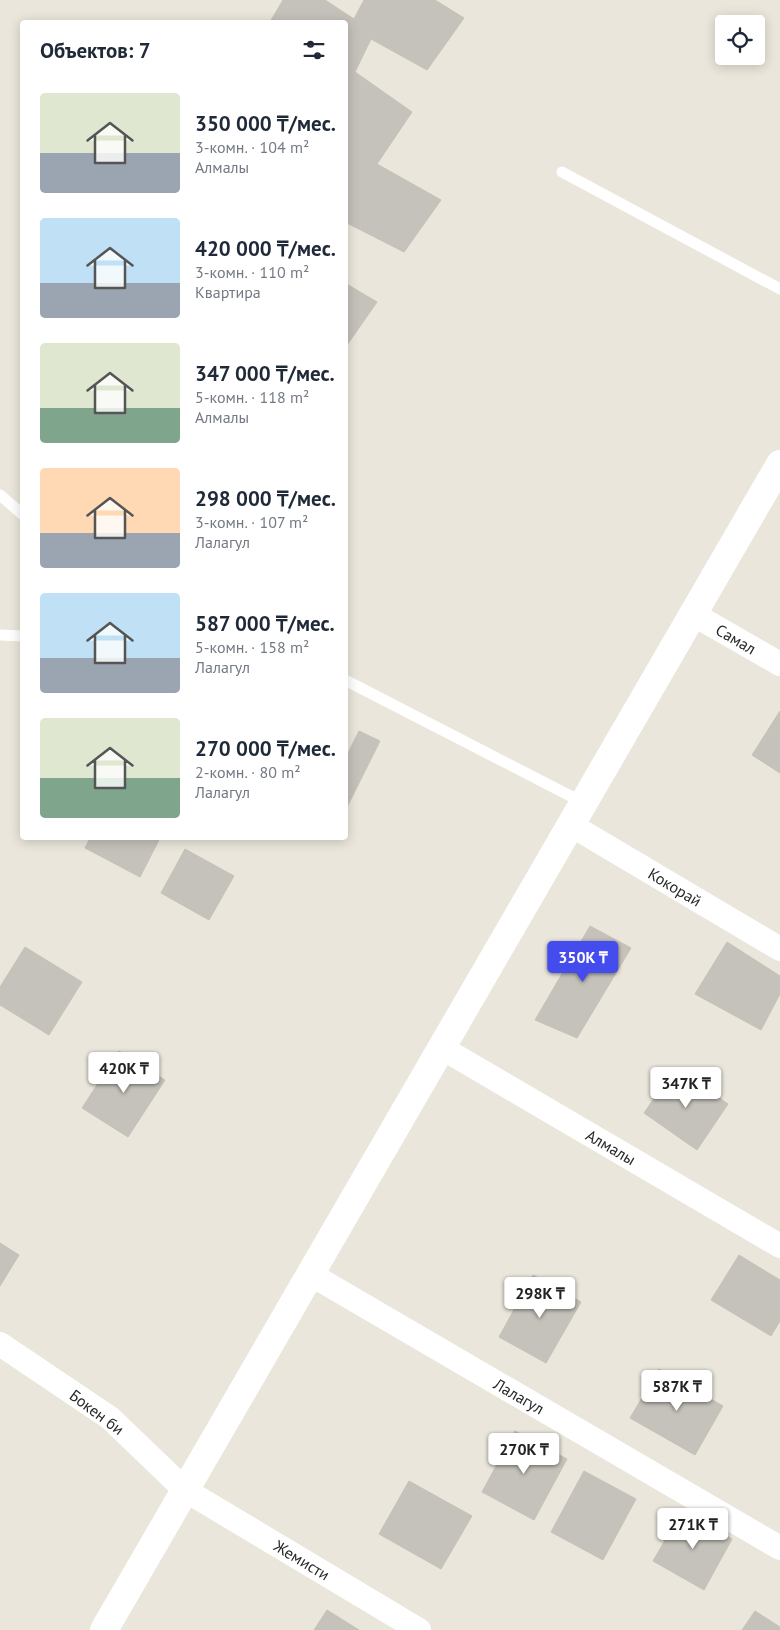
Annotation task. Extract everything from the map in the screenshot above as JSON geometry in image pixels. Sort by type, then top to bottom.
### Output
[{"type":"main road","points":[[104,1630],[780,464]]},
{"type":"street","name":"Самал","points":[[693,614],[780,664]]},
{"type":"street","name":"Кокорай","points":[[577,814],[780,949]]},
{"type":"street","name":"Алмалы","points":[[442,1048],[780,1246]]},
{"type":"street","name":"Лалагул","points":[[310,1274],[780,1548]]},
{"type":"street","name":"Бокен би","points":[[0,1344],[110,1418],[185,1490]]},
{"type":"street","name":"Жемисти","points":[[185,1490],[419,1630]]},
{"type":"lane","points":[[562,172],[780,289]]},
{"type":"lane","points":[[0,495],[20,512]]},
{"type":"lane","points":[[0,636],[20,636]]},
{"type":"lane","points":[[348,682],[577,814]]},
{"type":"building","points":[[283,0],[325,0],[354,19],[364,0],[435,0],[464,18],[427,70],[371,39],[355,72],[412,112],[377,164],[441,200],[404,252],[348,224],[348,20],[271,20]]},
{"type":"building","points":[[348,285],[377,302],[348,344]]},
{"type":"building","points":[[780,711],[780,773],[752,755]]},
{"type":"building","points":[[359,731],[380,741],[348,805],[348,753]]},
{"type":"building","points":[[89,840],[159,840],[140,877],[85,848]]},
{"type":"building","points":[[185,849],[234,876],[209,920],[161,893]]},
{"type":"building","points":[[590,926],[631,948],[577,1038],[535,1020]]},
{"type":"building","points":[[727,942],[780,976],[780,994],[761,1030],[695,994]]},
{"type":"building","points":[[25,947],[82,982],[49,1035],[0,1005],[0,987]]},
{"type":"building","points":[[119,1051],[165,1080],[128,1137],[82,1108]]},
{"type":"building","points":[[675,1068],[728,1104],[697,1150],[644,1113]]},
{"type":"building","points":[[0,1243],[19,1255],[0,1286]]},
{"type":"building","points":[[739,1255],[780,1280],[780,1321],[771,1336],[711,1300]]},
{"type":"building","points":[[533,1275],[581,1302],[546,1363],[499,1337]]},
{"type":"building","points":[[659,1369],[723,1406],[695,1455],[630,1418]]},
{"type":"building","points":[[515,1431],[567,1459],[534,1520],[482,1492]]},
{"type":"building","points":[[584,1471],[636,1499],[603,1560],[551,1532]]},
{"type":"building","points":[[409,1481],[472,1516],[441,1569],[379,1534]]},
{"type":"building","points":[[682,1511],[732,1539],[704,1590],[653,1561]]},
{"type":"building","points":[[327,1610],[359,1630],[314,1630]]},
{"type":"building","points":[[755,1611],[780,1627],[780,1630],[742,1630]]}]
